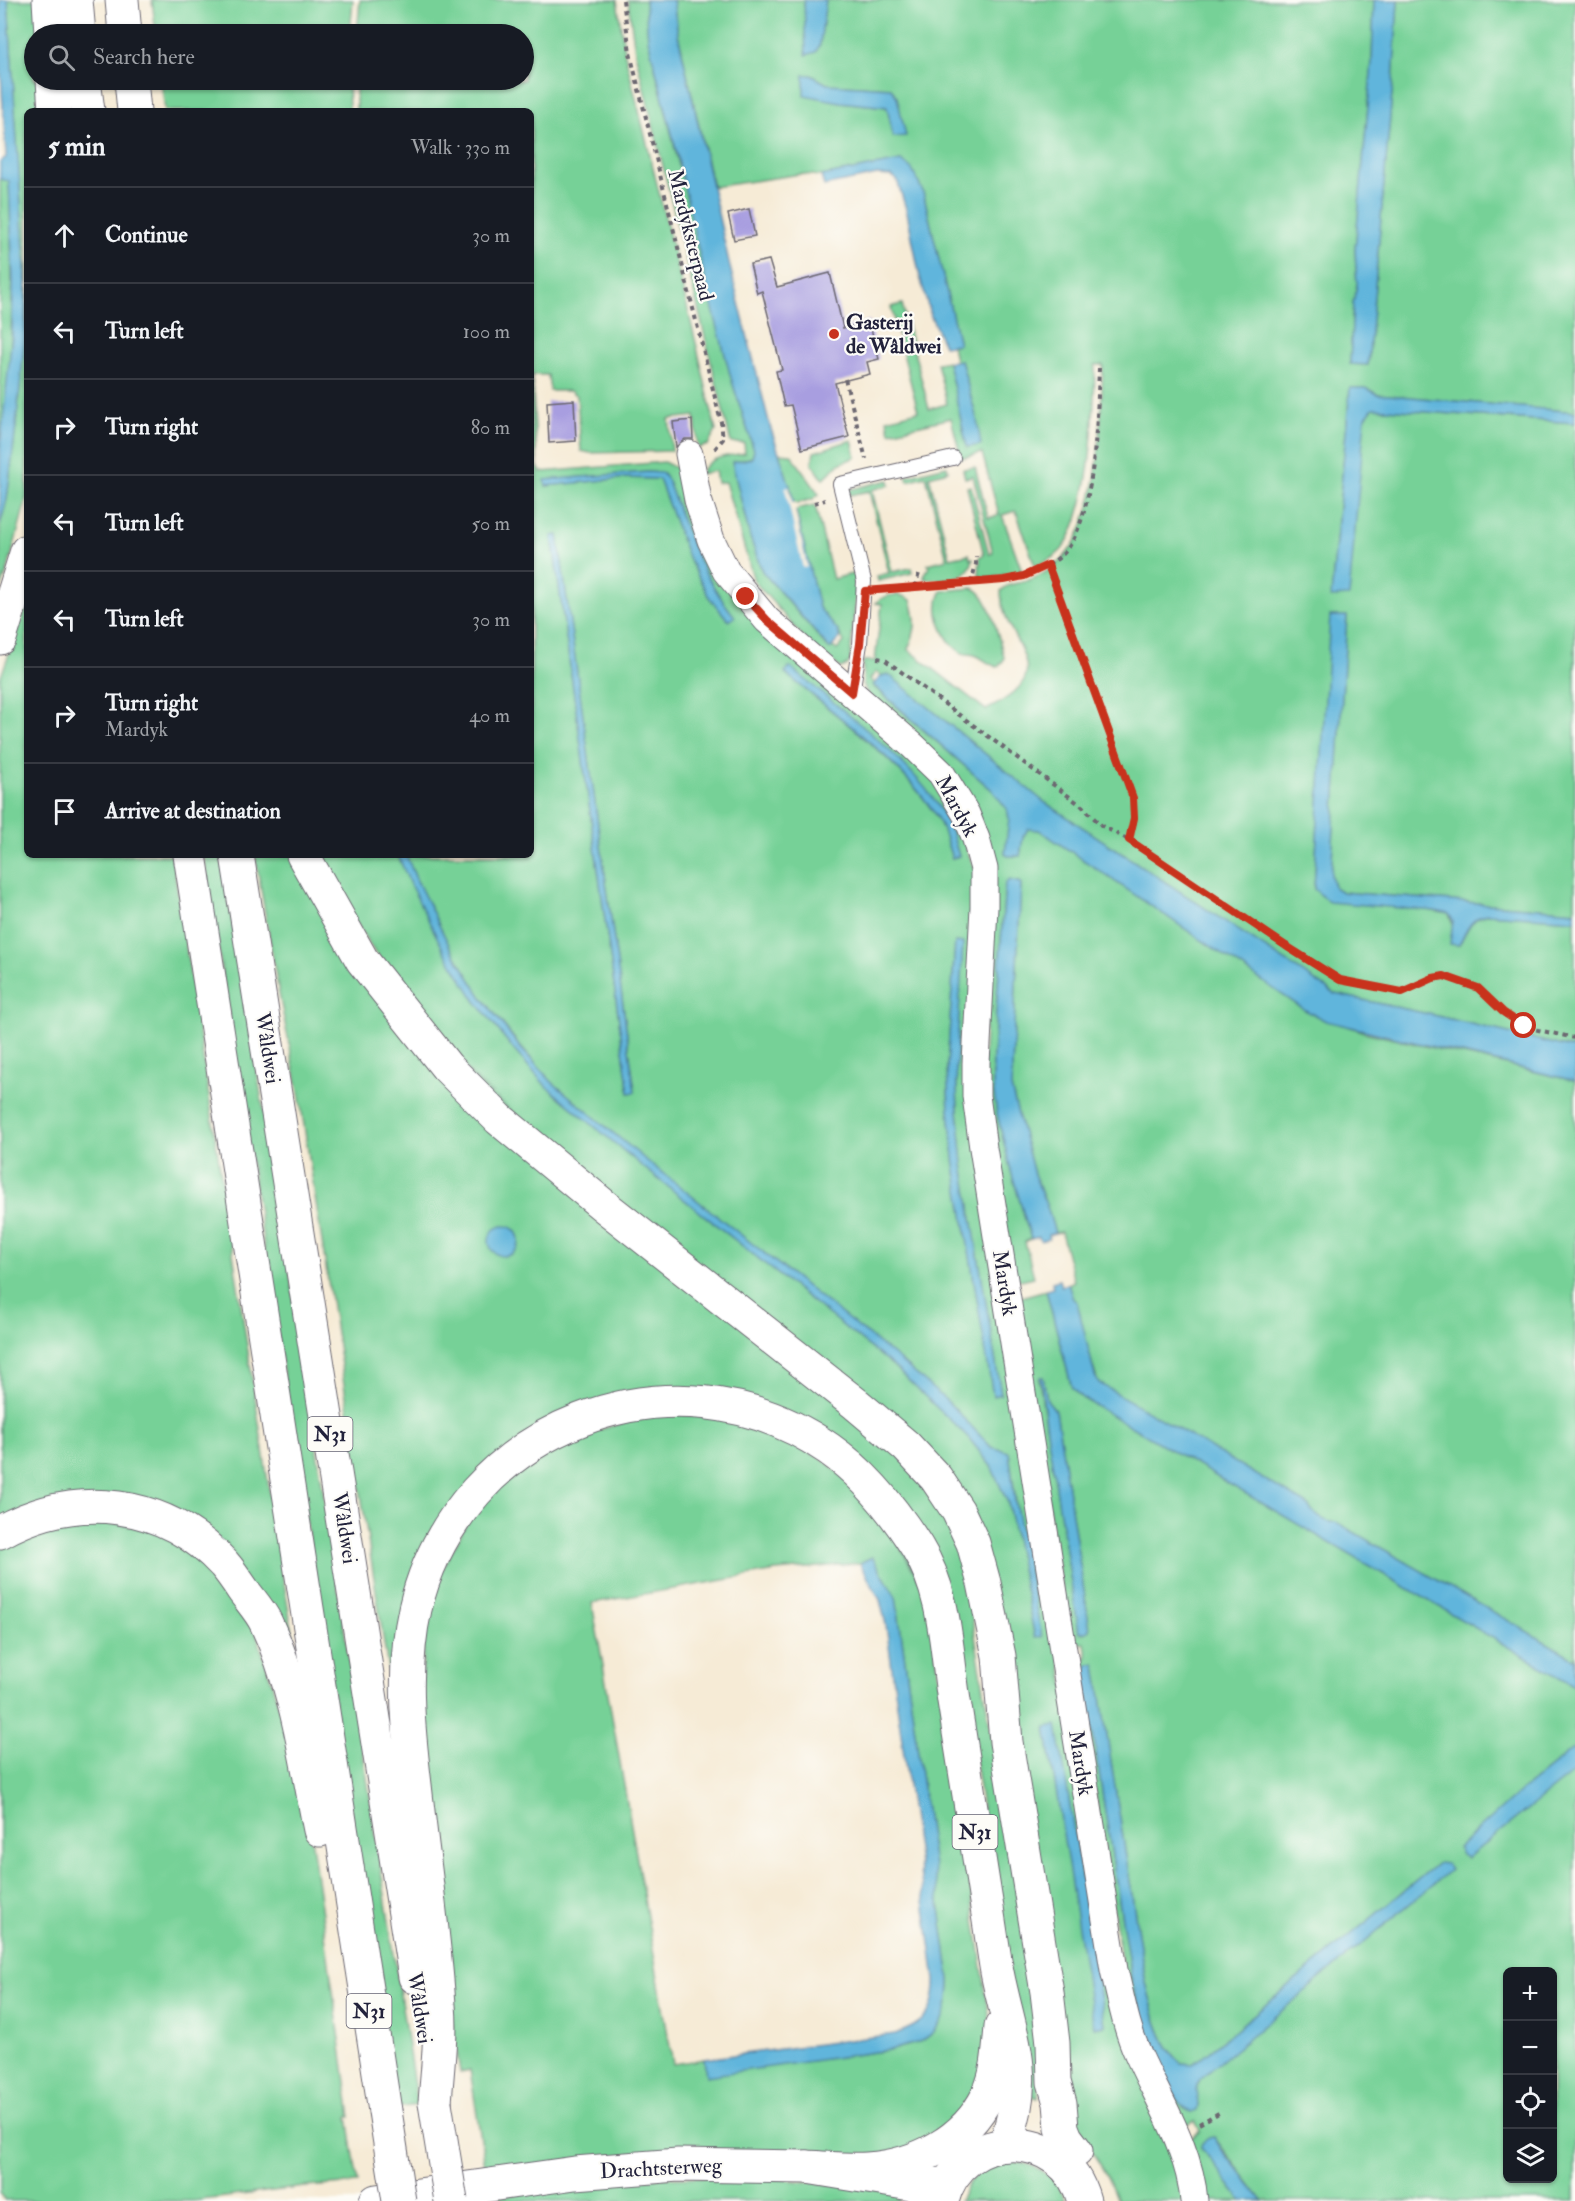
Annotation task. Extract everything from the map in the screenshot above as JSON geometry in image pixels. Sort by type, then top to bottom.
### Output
[{"type":"main road","points":[[49,0],[50,24]]},
{"type":"main road","points":[[76,0],[78,24]]},
{"type":"main road","points":[[122,0],[124,24]]},
{"type":"main road","points":[[54,90],[55,108]]},
{"type":"main road","points":[[85,90],[88,108]]},
{"type":"main road","points":[[131,90],[134,108]]},
{"type":"main road","points":[[0,638],[24,561]]},
{"type":"main road","name":"N31","points":[[190,858],[399,2201]]},
{"type":"main road","name":"Wâldwei","points":[[237,858],[451,2201]]},
{"type":"main road","name":"N31","points":[[305,858],[362,960],[447,1067],[499,1119],[603,1206],[856,1404],[906,1446],[936,1478],[957,1511],[973,1543],[999,1656],[1006,1742],[1053,2043],[1054,2082],[1045,2100],[1043,2118],[1048,2145],[1067,2155]]},
{"type":"main road","name":"N31","points":[[435,2103],[440,2010],[408,1718],[408,1658],[416,1605],[429,1567],[443,1537],[468,1501],[490,1476],[516,1454],[546,1434],[582,1417],[620,1406],[658,1402],[703,1403],[745,1410],[786,1425],[827,1447],[862,1475],[887,1502],[920,1551],[942,1614],[997,1972],[1001,2027],[998,2061],[987,2096],[969,2122],[948,2143],[917,2159],[868,2169],[807,2167]]},
{"type":"main road","name":"N31","points":[[0,1532],[24,1519],[65,1508],[94,1506],[124,1509],[166,1522],[186,1532],[225,1565],[266,1622],[284,1671],[298,1721],[322,1838],[354,1911]]},
{"type":"main road","name":"N31","points":[[997,1972],[1016,2046],[1018,2077],[1015,2116],[1005,2145]]},
{"type":"main road","points":[[945,2193],[958,2169],[977,2153],[1005,2145],[1027,2145],[1067,2155],[1094,2174],[1103,2201]]},
{"type":"main road","points":[[1067,2155],[1084,2201]]},
{"type":"main road","name":"Drachtsterweg","points":[[376,2201],[630,2167],[721,2164],[807,2167],[917,2185],[945,2193]]},
{"type":"street","name":"Mardyk","points":[[689,454],[698,500],[711,540],[726,571],[767,620],[941,773],[966,814],[976,838],[984,869],[976,1096],[1114,1970],[1126,2023],[1177,2138],[1190,2176],[1194,2201]]},
{"type":"lane","points":[[852,693],[865,591],[840,484],[953,458]]},
{"type":"path","name":"Mardyksterpaad","points":[[623,0],[630,53],[721,422],[723,439],[715,450],[689,454]]},
{"type":"path","points":[[865,591],[1004,580],[1024,576],[1048,565],[1068,549],[1080,522],[1091,477],[1099,368]]},
{"type":"path","points":[[845,379],[870,477]]},
{"type":"path","points":[[971,583],[976,556]]},
{"type":"path","points":[[1048,565],[1133,798],[1134,818],[1129,840]]},
{"type":"path","points":[[915,587],[920,570]]},
{"type":"path","points":[[877,658],[884,659],[1082,806],[1102,826],[1129,840],[1340,980],[1402,992],[1433,978],[1444,976],[1478,988],[1503,1012],[1524,1026],[1575,1038]]},
{"type":"path","points":[[1198,2125],[1222,2111]]},
{"type":"green space","points":[[8,0],[38,0],[39,24],[24,24],[24,90],[43,90],[44,108],[24,108],[24,252]]},
{"type":"green space","points":[[152,0],[353,0],[351,24],[155,24]]},
{"type":"green space","points":[[360,0],[617,0],[625,54],[716,431],[708,445],[698,448],[695,416],[669,419],[672,451],[590,453],[581,451],[577,396],[570,391],[550,391],[548,375],[534,375],[534,108],[356,108],[356,90],[534,90],[534,24],[358,24]]},
{"type":"green space","points":[[628,0],[645,0],[648,39],[731,378],[754,450],[753,457],[732,462],[750,537],[762,571],[829,649],[833,647],[837,650],[844,642],[819,608],[795,509],[815,505],[833,579],[856,573],[850,660],[848,665],[841,668],[811,646],[754,581],[725,482],[717,483],[715,471],[700,474],[703,468],[713,460],[745,453],[744,443],[731,443],[635,52]]},
{"type":"green space","points":[[673,0],[804,0],[820,44],[826,0],[1374,0],[1372,62],[1355,250],[1357,285],[1353,303],[1350,364],[1368,365],[1398,0],[1575,0],[1575,412],[1377,394],[1366,388],[1350,388],[1331,596],[1365,418],[1373,408],[1575,423],[1575,911],[1342,892],[1334,887],[1331,875],[1347,616],[1331,616],[1314,889],[1449,914],[1459,945],[1473,922],[1488,914],[1575,920],[1575,1049],[1335,994],[1044,802],[888,674],[881,676],[876,672],[870,679],[874,683],[873,686],[1003,801],[1009,819],[1005,854],[1008,856],[1020,856],[1023,837],[1028,828],[1039,830],[1305,1010],[1364,1032],[1575,1081],[1575,1659],[1336,1522],[1320,1518],[1308,1505],[1098,1383],[1068,1284],[1074,1281],[1061,1232],[1055,1233],[1034,1174],[1011,1088],[1021,884],[1018,881],[1005,884],[993,1086],[997,1114],[1011,1171],[1031,1239],[1025,1242],[1034,1277],[1021,1280],[1009,1275],[982,1096],[993,857],[867,693],[863,683],[863,661],[875,661],[882,604],[875,603],[888,596],[897,595],[911,600],[914,614],[915,625],[908,649],[986,710],[1010,696],[1023,682],[1027,670],[1024,656],[1010,628],[1004,611],[1001,591],[1009,585],[1036,577],[1061,560],[1075,542],[1085,520],[1097,468],[1103,365],[1095,365],[1094,408],[1086,482],[1074,527],[1065,545],[1056,555],[1035,566],[1016,511],[1002,515],[1022,571],[991,578],[979,576],[980,556],[984,555],[967,487],[971,486],[989,554],[993,553],[973,476],[965,478],[963,469],[975,467],[988,518],[999,515],[982,453],[961,458],[951,418],[890,432],[887,419],[918,411],[891,307],[902,304],[929,409],[947,404],[937,363],[948,361],[967,447],[977,420],[961,361],[955,361],[952,345],[959,344],[923,192],[917,179],[909,167],[901,161],[821,176],[801,174],[713,187],[678,34]],"holes":[[[811,75],[827,84],[891,88],[889,113],[887,107],[840,102]]]},
{"type":"green space","points":[[162,90],[348,90],[349,108],[165,108]]},
{"type":"green space","points":[[0,179],[9,180],[12,281],[8,381],[0,447]]},
{"type":"green space","points":[[24,347],[24,508],[0,591],[0,525],[7,499]]},
{"type":"green space","points":[[534,411],[537,466],[541,472],[664,462],[680,470],[707,546],[936,776],[976,872],[970,1062],[1108,1971],[1169,2136],[1187,2201],[1117,2201],[1110,2182],[1078,2133],[962,1508],[505,1112],[408,1005],[315,858],[399,858],[410,884],[475,1000],[514,1050],[547,1087],[642,1166],[891,1364],[968,1437],[991,1466],[1008,1503],[1035,1638],[1009,1452],[991,1447],[948,1402],[896,1357],[641,1156],[552,1082],[481,996],[450,947],[407,858],[534,858]],"holes":[[[648,472],[662,473],[668,481],[703,568],[734,616],[729,621],[709,597],[688,557],[659,479],[625,478],[546,486],[545,480]],[[558,535],[635,1092],[629,1093],[552,536]],[[790,667],[904,765],[948,822],[959,856],[952,858],[940,823],[909,781],[869,742],[785,673]],[[955,942],[962,943],[956,1068],[963,1164],[1001,1394],[993,1395],[955,1166],[947,1068]],[[1057,1726],[1105,2025],[1095,2027],[1046,1727]]]},
{"type":"green space","points":[[852,440],[856,457],[839,464],[823,479],[812,464],[814,452]]},
{"type":"green space","points":[[779,453],[791,454],[819,494],[813,499],[794,504]]},
{"type":"green space","points":[[947,466],[948,471],[929,476],[950,558],[969,554],[970,559],[973,558],[967,571],[956,578],[927,579],[924,578],[926,570],[929,569],[928,564],[947,559],[926,476],[908,481],[906,476]]},
{"type":"green space","points":[[889,480],[890,485],[872,490],[892,572],[911,568],[912,573],[878,581],[877,576],[889,573],[869,491],[850,495],[848,490]]},
{"type":"green space","points":[[972,588],[984,598],[993,618],[1004,657],[998,667],[977,656],[959,651],[948,639],[940,623],[938,606],[942,591]]},
{"type":"green space","points":[[24,611],[24,858],[172,858],[279,1554],[299,1670],[191,1525],[0,1521],[0,679]]},
{"type":"green space","points":[[204,858],[222,858],[280,1209],[417,2105],[396,2108]]},
{"type":"green space","points":[[256,858],[297,858],[375,990],[903,1459],[946,1520],[960,1553],[966,1581],[1038,2017],[1041,2061],[1038,2098],[1025,2094],[956,1635],[835,1444],[631,1395],[457,1501],[396,1721],[299,1093]]},
{"type":"green space","points":[[1046,1290],[1072,1388],[1082,1398],[1575,1686],[1575,1748],[1521,1791],[1531,1805],[1575,1771],[1575,2201],[1263,2201],[1214,2137],[1209,2138],[1201,2147],[1242,2201],[1201,2201],[1188,2141],[1200,2131],[1195,2121],[1182,2127],[1131,2022],[1075,1661],[1087,1657],[1085,1643],[1070,1645],[1017,1301],[1021,1297]],"holes":[[[1043,1377],[1047,1400],[1056,1411],[1090,1630],[1083,1633],[1079,1632],[1039,1379]],[[1096,1666],[1147,1988],[1162,2035],[1174,2056],[1181,2063],[1192,2064],[1199,2060],[1438,1863],[1200,2079],[1195,2091],[1198,2106],[1191,2112],[1183,2108],[1141,2016],[1132,1983],[1083,1670]]]},
{"type":"green space","points":[[662,1412],[742,1421],[823,1459],[874,1504],[927,1593],[993,2041],[962,2118],[899,2154],[486,2172],[470,2070],[460,2072],[441,1952],[416,1747],[428,1596],[476,1506],[552,1443]],"holes":[[[872,1557],[896,1597],[950,1980],[945,2014],[930,2035],[917,2043],[896,2049],[707,2075],[704,2059],[673,2064],[592,1603],[776,1571],[860,1563]]]},
{"type":"green space","points":[[66,1517],[168,1531],[250,1612],[304,1788],[351,2117],[348,2117],[358,2183],[193,2201],[6,2201],[0,2193],[0,1546]]},
{"type":"green space","points":[[1010,2161],[1029,2165],[1044,2172],[1057,2184],[1066,2201],[959,2201],[968,2184],[978,2173],[991,2165]]},
{"type":"green space","points":[[747,2176],[901,2191],[899,2201],[461,2201],[645,2178]]},
{"type":"water","points":[[0,0],[8,0],[24,252],[24,347],[7,499],[0,525],[0,447],[12,335],[13,284],[9,181],[0,179],[0,162],[6,157],[0,57]]},
{"type":"water","points":[[645,0],[673,0],[678,34],[730,267],[770,426],[790,486],[819,608],[838,631],[840,638],[830,649],[762,571],[750,537],[732,462],[752,458],[754,450],[731,378],[704,275],[648,39]]},
{"type":"water","points":[[804,0],[826,0],[820,44],[816,52],[806,55]]},
{"type":"water","points":[[1374,0],[1398,0],[1368,365],[1350,364],[1353,303],[1357,285],[1355,250],[1372,62]]},
{"type":"water","points":[[804,75],[811,75],[827,84],[891,88],[897,97],[906,136],[893,137],[887,107],[804,95]]},
{"type":"water","points":[[901,161],[911,168],[923,192],[959,344],[944,346],[930,314],[907,212],[897,180],[891,176],[877,175],[824,186],[821,176]]},
{"type":"water","points":[[961,360],[977,420],[981,445],[967,447],[948,362]]},
{"type":"water","points":[[1350,388],[1366,388],[1377,394],[1575,412],[1575,423],[1373,408],[1365,418],[1349,596],[1331,597]]},
{"type":"water","points":[[648,472],[662,473],[668,481],[703,569],[735,617],[729,621],[709,597],[688,557],[659,479],[625,478],[546,486],[545,480]]},
{"type":"water","points":[[558,535],[635,1092],[629,1093],[552,536]]},
{"type":"water","points":[[1330,616],[1347,616],[1331,875],[1334,887],[1342,892],[1575,911],[1575,920],[1487,914],[1473,922],[1459,945],[1450,944],[1453,921],[1449,914],[1329,902],[1314,889]]},
{"type":"water","points":[[790,667],[876,738],[918,779],[947,821],[959,856],[952,858],[940,823],[909,781],[870,742],[785,673]]},
{"type":"water","points":[[888,674],[1044,802],[1335,994],[1575,1049],[1575,1081],[1326,1021],[1305,1010],[1039,830],[1028,829],[1023,837],[1020,856],[1008,856],[1005,854],[1009,818],[1007,809],[992,790],[873,685],[881,676]]},
{"type":"water","points":[[399,858],[407,858],[450,947],[481,996],[519,1046],[552,1082],[641,1156],[896,1357],[948,1402],[991,1447],[1009,1452],[1015,1501],[1042,1637],[1035,1638],[1008,1503],[991,1466],[968,1437],[891,1364],[642,1166],[547,1087],[514,1050],[475,1000],[444,951]]},
{"type":"water","points":[[1009,880],[1021,883],[1011,1088],[1034,1174],[1055,1233],[1048,1235],[1049,1239],[1041,1241],[1039,1237],[1031,1239],[1011,1171],[993,1087],[1005,884]]},
{"type":"water","points":[[955,942],[963,943],[956,1068],[958,1110],[963,1164],[1001,1394],[993,1396],[955,1166],[949,1111],[947,1068]]},
{"type":"water","points":[[504,1226],[515,1230],[519,1241],[515,1252],[504,1256],[493,1252],[489,1241],[493,1230]]},
{"type":"water","points":[[1059,1280],[1061,1286],[1068,1284],[1073,1299],[1077,1302],[1095,1376],[1099,1383],[1308,1505],[1320,1518],[1336,1522],[1575,1659],[1575,1686],[1082,1398],[1072,1388],[1046,1290],[1053,1288],[1052,1282]]},
{"type":"water","points":[[1040,1377],[1043,1377],[1047,1400],[1056,1411],[1090,1630],[1087,1632],[1079,1632]]},
{"type":"water","points":[[872,1557],[896,1597],[950,1980],[945,2014],[930,2035],[896,2049],[706,2076],[704,2059],[895,2034],[921,2021],[933,2001],[935,1980],[886,1625],[880,1600],[860,1563]]},
{"type":"water","points":[[1089,1664],[1096,1666],[1145,1978],[1162,2035],[1174,2056],[1181,2063],[1192,2064],[1199,2060],[1438,1863],[1446,1864],[1450,1870],[1200,2079],[1196,2088],[1197,2110],[1191,2112],[1182,2106],[1173,2093],[1156,2054],[1132,1983],[1083,1670]]},
{"type":"water","points":[[1057,1725],[1105,2025],[1094,2027],[1046,1727]]},
{"type":"water","points":[[1575,1748],[1575,1771],[1467,1858],[1461,1855],[1458,1848],[1521,1791]]},
{"type":"water","points":[[1214,2137],[1263,2201],[1242,2201],[1201,2147],[1202,2143]]},
{"type":"pier","points":[[789,486],[792,503],[797,503],[798,509],[795,510],[807,567],[803,568],[785,488]]},
{"type":"building","points":[[749,209],[755,236],[734,240],[728,214]]},
{"type":"building","points":[[769,260],[777,287],[830,273],[843,328],[869,321],[879,359],[867,362],[870,374],[835,383],[849,437],[802,449],[791,405],[784,406],[776,371],[782,370],[762,291],[757,293],[750,264]]},
{"type":"building","points":[[574,400],[576,441],[549,443],[547,402]]},
{"type":"building","points":[[692,420],[693,439],[685,439],[676,447],[673,422]]},
{"type":"place","name":"Gasterij de Wâldwei","points":[[834,334]]},
{"type":"route","points":[[746,597],[767,620],[852,693],[865,591],[1004,580],[1024,576],[1048,565],[1097,705],[1133,798],[1134,818],[1129,840],[1340,980],[1402,992],[1433,978],[1444,976],[1478,988],[1503,1012],[1524,1026]]}]
